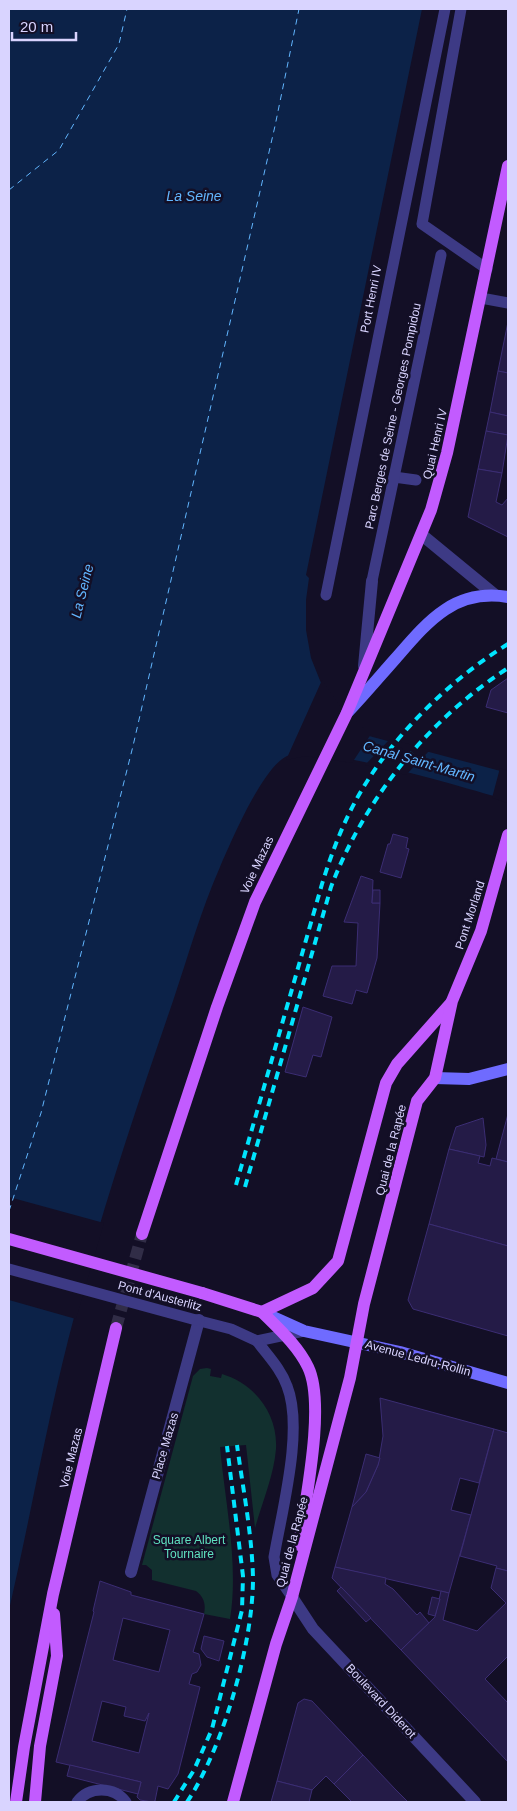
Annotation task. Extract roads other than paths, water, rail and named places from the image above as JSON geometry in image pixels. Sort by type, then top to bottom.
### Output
[{"type":"main road","name":"Quai Henri IV","points":[[346,715],[364,666],[422,535],[448,454],[508,166]]},
{"type":"main road","name":"Voie Mazas","points":[[142,1234],[216,1007],[255,902],[346,715],[422,628],[441,612],[461,600],[482,594],[508,597]]},
{"type":"main road","name":"Pont Morland","points":[[452,1001],[481,931],[507,838]]},
{"type":"main road","name":"Quai de la Rapée","points":[[233,1802],[276,1644],[292,1597],[350,1378],[364,1304],[418,1101],[435,1078],[452,1001]]},
{"type":"main road","name":"Quai de la Rapée","points":[[292,1597],[315,1427],[316,1398],[308,1367],[285,1335],[262,1312],[313,1288],[338,1261],[386,1084],[397,1064],[452,1001]]},
{"type":"main road","points":[[435,1078],[469,1079],[508,1069]]},
{"type":"main road","name":"Pont d'Austerlitz","points":[[9,1239],[262,1312],[304,1332],[327,1336]]},
{"type":"main road","name":"Voie Mazas","points":[[53,1594],[116,1328]]},
{"type":"main road","name":"Avenue Ledru-Rollin","points":[[327,1336],[400,1352],[508,1383]]},
{"type":"main road","points":[[16,1802],[24,1747],[53,1594]]},
{"type":"main road","points":[[35,1802],[40,1746],[57,1656],[53,1594]]},
{"type":"street","points":[[422,535],[495,594]]},
{"type":"street","points":[[364,666],[372,581]]},
{"type":"street","name":"Place Mazas","points":[[131,1572],[197,1320]]},
{"type":"street","name":"Boulevard Diderot","points":[[292,1597],[314,1629],[475,1802]]},
{"type":"lane","name":"Port Henri IV","points":[[326,596],[445,9]]},
{"type":"lane","points":[[461,9],[422,224],[487,269]]},
{"type":"lane","name":"Parc Berges de Seine - Georges Pompidou","points":[[372,581],[441,255]]},
{"type":"lane","points":[[481,298],[508,303]]},
{"type":"lane","points":[[394,478],[416,480]]},
{"type":"lane","name":"Pont d'Austerlitz","points":[[9,1269],[232,1329],[257,1341],[304,1332]]},
{"type":"lane","name":"Quai de la Rapée","points":[[257,1341],[280,1371],[292,1400],[295,1429],[274,1557],[278,1574],[292,1597]]},
{"type":"lane","points":[[77,1802],[86,1794],[106,1790],[115,1793],[126,1802]]},
{"type":"water","name":"La Seine","points":[[9,9],[422,9],[306,575],[309,578],[306,600],[306,630],[311,658],[321,683],[341,710],[369,736],[508,773],[508,800],[360,761],[303,753],[287,756],[277,763],[258,789],[232,840],[207,900],[109,1193],[66,1347],[9,1610]]},
{"type":"tunnel","points":[[116,1328],[142,1234]]},
{"type":"railway","points":[[236,1185],[322,884],[337,842],[355,802],[385,756],[422,713],[464,675],[508,644]]},
{"type":"railway","points":[[245,1187],[331,887],[345,854],[381,792],[402,764],[451,712],[508,668]]},
{"type":"railway","points":[[187,1802],[200,1780],[224,1725],[234,1695],[248,1633],[253,1578],[249,1528],[237,1445]]},
{"type":"railway","points":[[174,1802],[194,1770],[212,1729],[242,1610],[243,1576],[227,1446]]},
{"type":"water label","name":"Canal Saint-Martin","points":[[419,761]]},
{"type":"park label","name":"Square Albert Tournaire","points":[[189,1547]]}]
